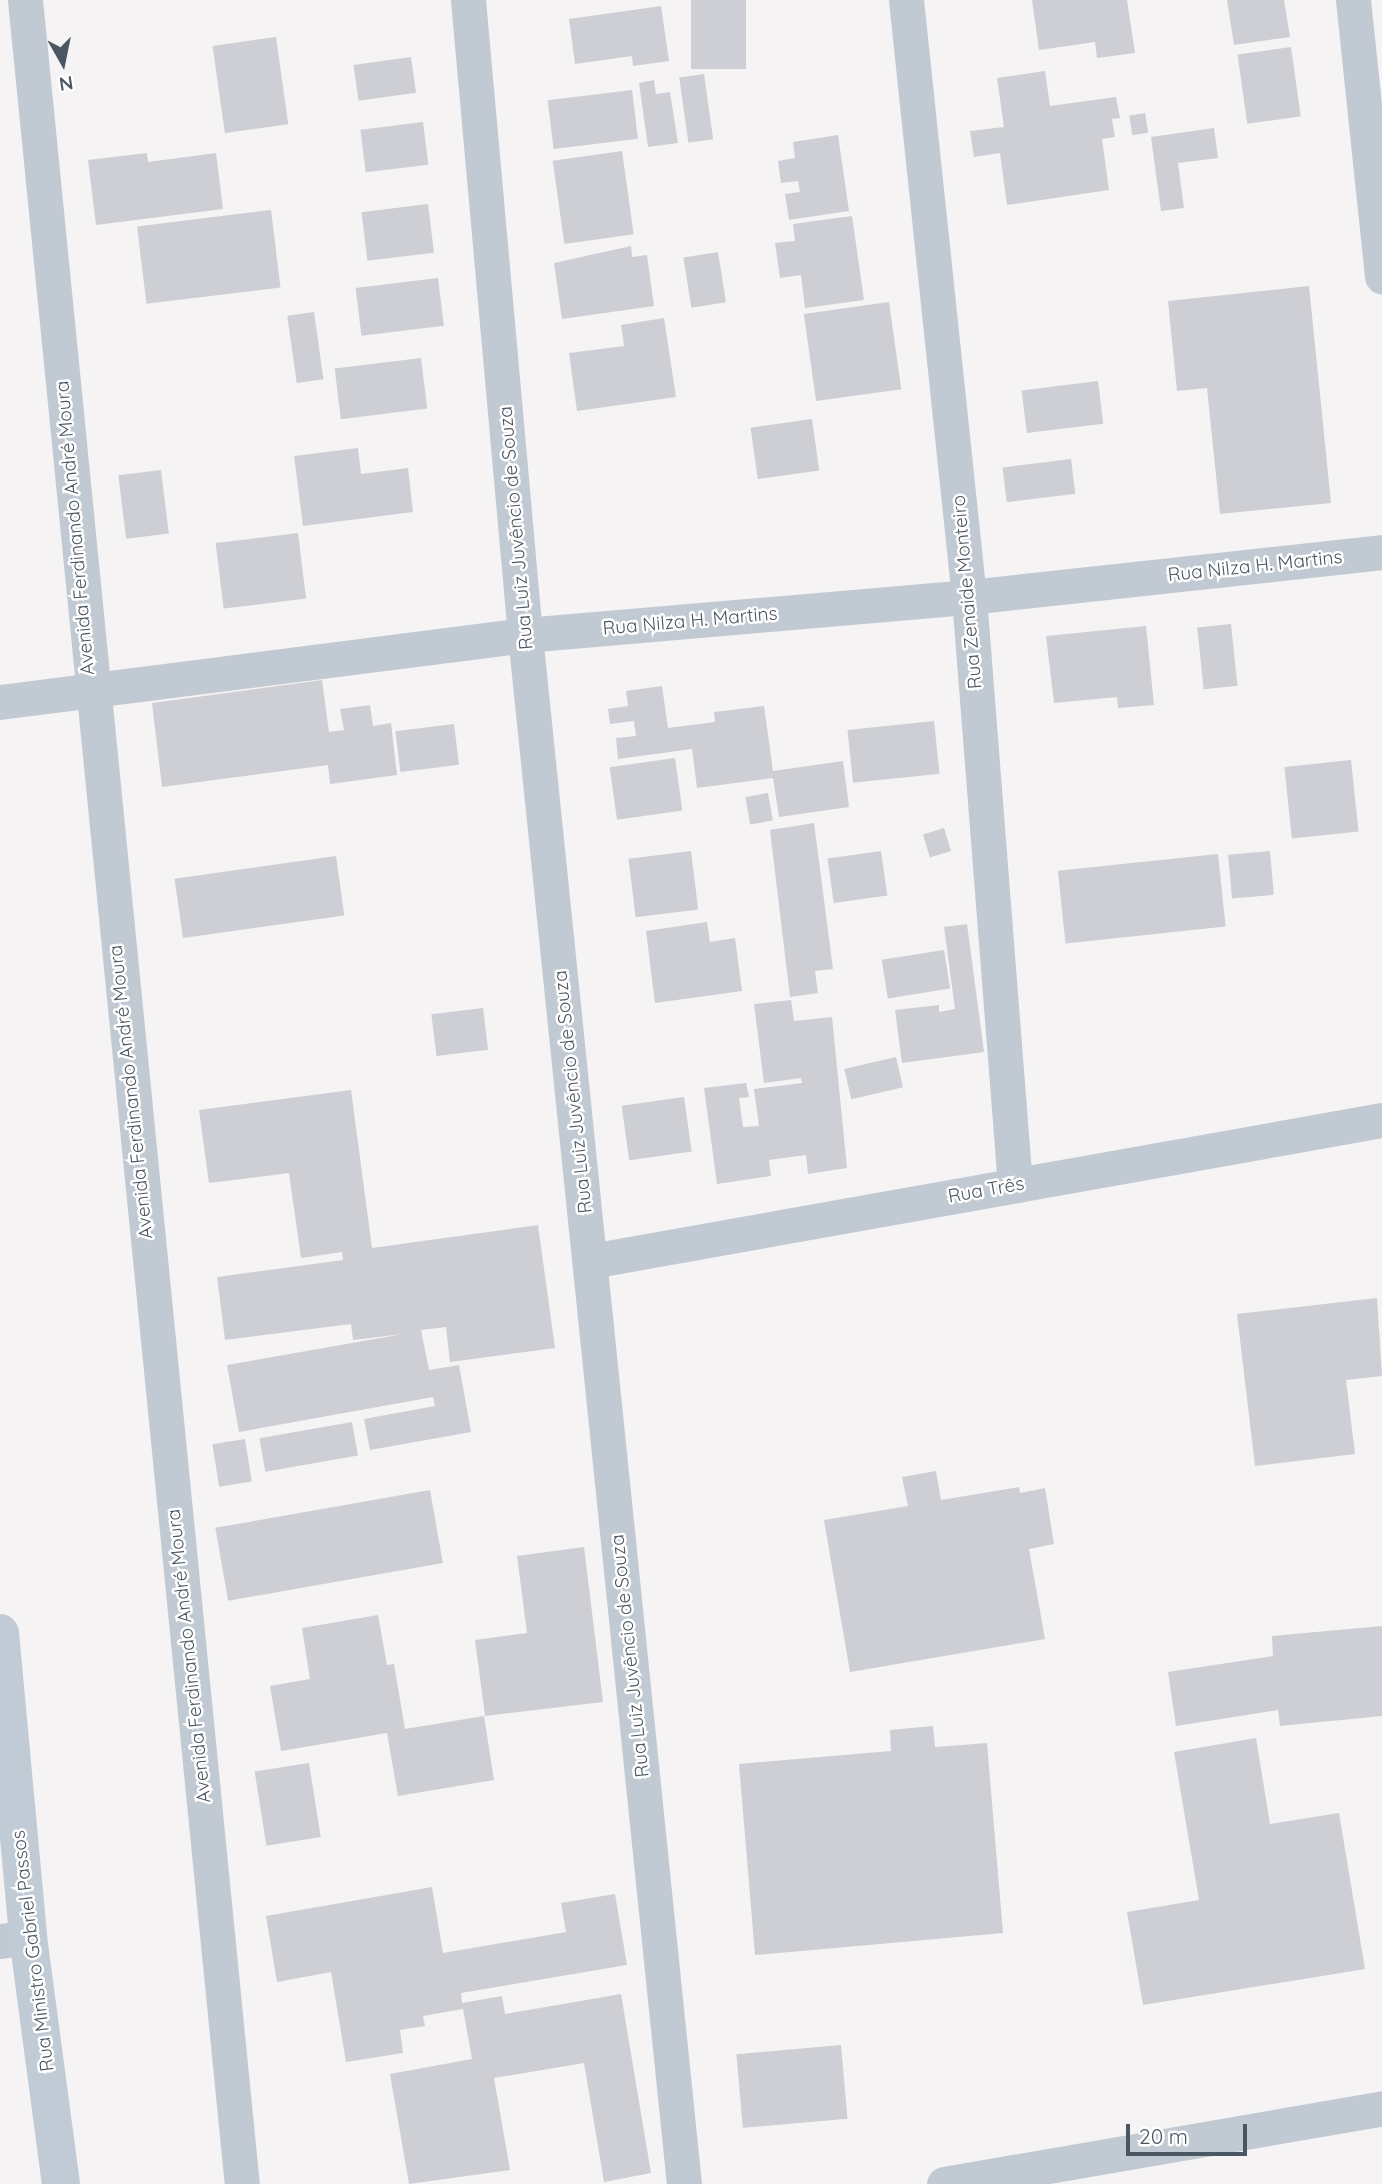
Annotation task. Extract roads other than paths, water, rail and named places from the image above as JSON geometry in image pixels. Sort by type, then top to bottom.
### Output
[{"type":"main road","name":"Rua Ministro Gabriel Passos","points":[[0,1633],[14,1939],[61,2184]]},
{"type":"street","name":"Avenida Ferdinando André Moura","points":[[25,0],[90,687],[242,2184]]},
{"type":"street","name":"Rua Luiz Juvêncio de Souza","points":[[468,0],[526,635],[684,2184]]},
{"type":"street","name":"Rua Zenaide Monteiro","points":[[906,0],[969,597],[1015,1185]]},
{"type":"street","points":[[1353,0],[1382,276]]},
{"type":"street","name":"Rua Nilza H. Martins","points":[[0,702],[90,687],[526,635],[969,597],[1382,552]]},
{"type":"street","name":"Rua Três","points":[[591,1261],[1382,1120]]},
{"type":"street","points":[[944,2184],[1382,2108]]}]
